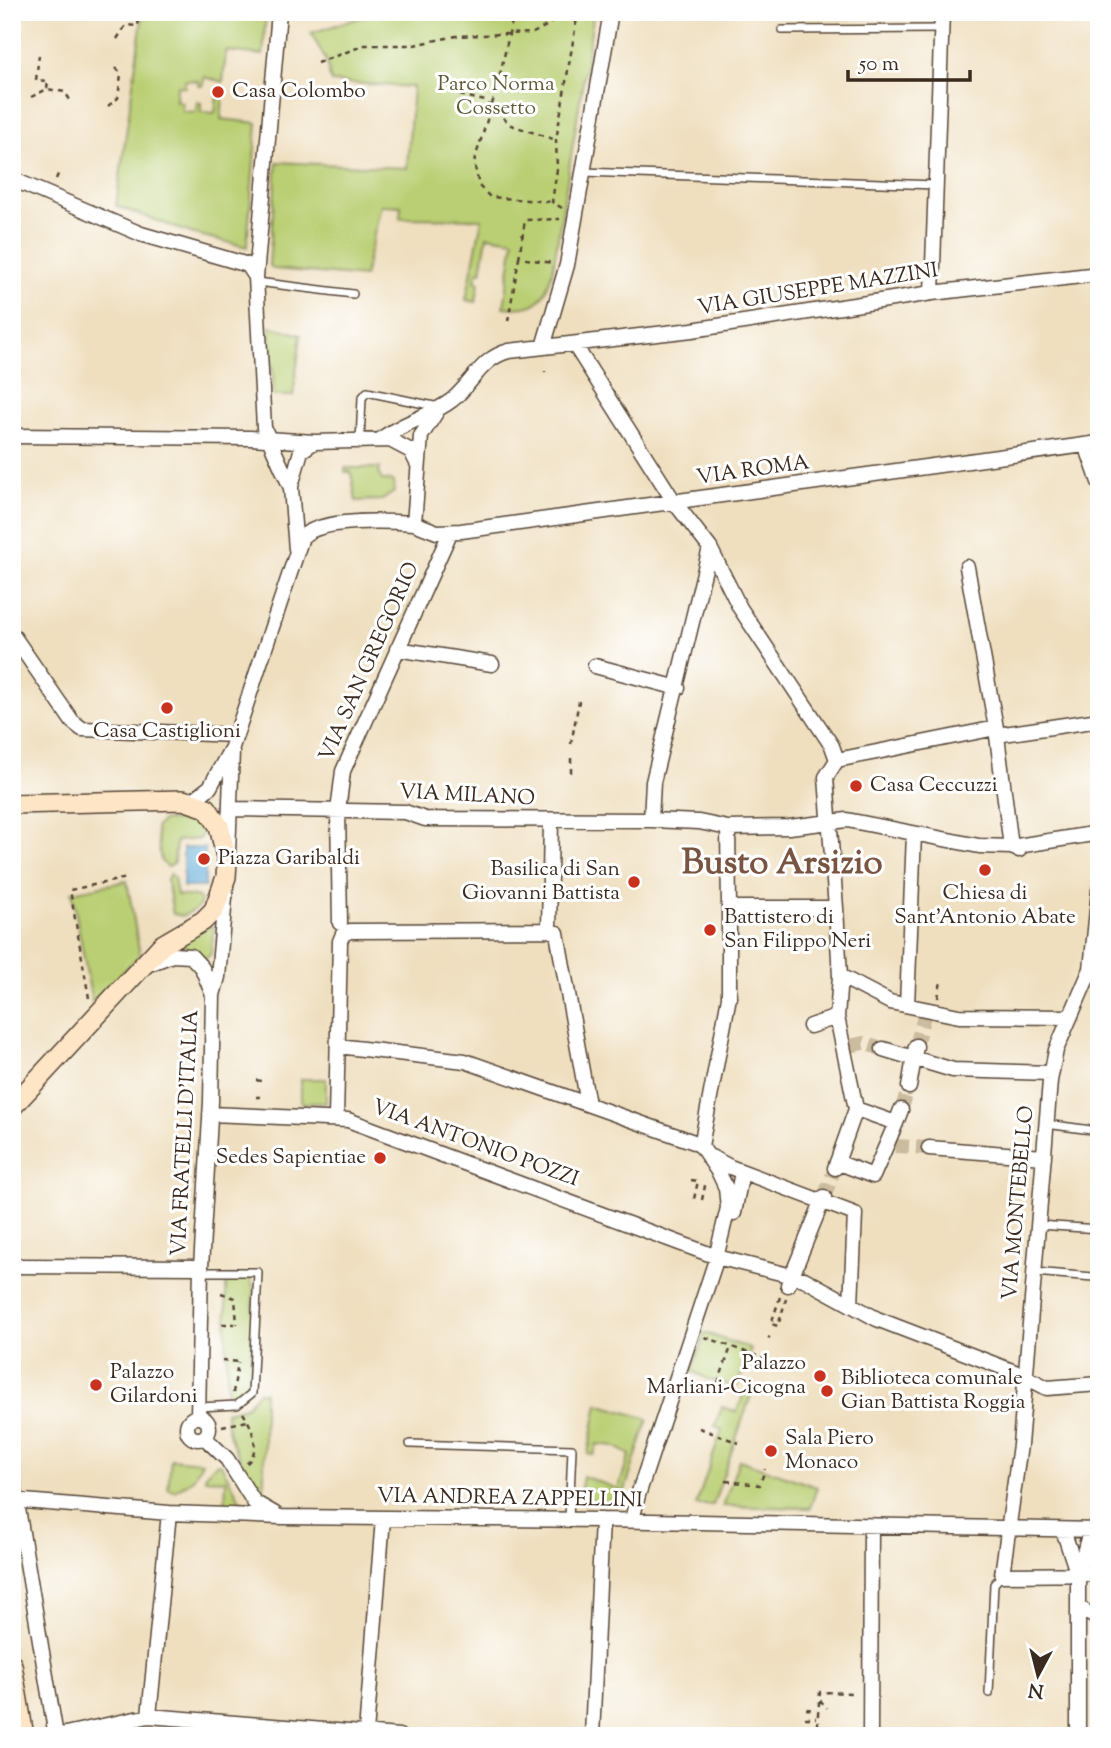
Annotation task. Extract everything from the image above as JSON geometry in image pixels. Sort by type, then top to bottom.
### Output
[{"type":"street","points":[[932,293],[942,12]]},
{"type":"street","points":[[543,347],[567,265],[584,172],[605,14]]},
{"type":"street","points":[[279,18],[257,279],[266,438],[279,457],[291,488],[295,507],[296,549]]},
{"type":"street","points":[[14,174],[141,234],[248,264],[257,279]]},
{"type":"street","name":"VIA GIUSEPPE MAZZINI","points":[[440,408],[457,396],[494,356],[543,347],[692,330],[932,293],[1099,274]]},
{"type":"street","points":[[575,344],[675,503],[710,548],[740,608],[832,746],[838,760]]},
{"type":"street","points":[[380,440],[402,424],[440,408]]},
{"type":"street","points":[[414,523],[422,432],[440,408]]},
{"type":"street","points":[[12,436],[266,438],[315,442],[380,440],[404,445],[419,466]]},
{"type":"street","points":[[291,488],[298,456],[315,442]]},
{"type":"street","points":[[1093,444],[1099,482]]},
{"type":"street","name":"VIA ROMA","points":[[386,522],[414,523],[431,531],[450,533],[1093,444]]},
{"type":"street","points":[[12,804],[183,800],[196,797],[210,788],[234,741],[296,549],[308,531],[332,526],[386,522],[402,515],[415,502]]},
{"type":"street","points":[[295,507],[314,521],[332,526]]},
{"type":"street","name":"VIA SAN GREGORIO","points":[[345,927],[338,811],[343,771],[450,533]]},
{"type":"street","points":[[650,820],[653,782],[710,548]]},
{"type":"street","points":[[967,567],[1015,848]]},
{"type":"street","points":[[12,634],[80,729],[234,741]]},
{"type":"street","points":[[397,649],[492,664]]},
{"type":"street","points":[[595,666],[678,688]]},
{"type":"street","points":[[856,1109],[898,1117],[891,1146],[873,1176],[836,1165],[856,1109],[847,1046],[837,1017],[840,976],[826,777],[838,760],[996,731],[1099,720]]},
{"type":"street","name":"VIA FRATELLI D'ITALIA","points":[[234,741],[225,923],[213,995],[210,1115],[201,1269],[199,1412],[208,1423],[204,1437],[227,1458],[254,1502],[282,1517]]},
{"type":"street","points":[[12,1107],[167,941],[211,914],[227,869],[215,816],[207,808],[183,800]]},
{"type":"street","name":"VIA MILANO","points":[[232,809],[405,812],[425,818],[650,820],[699,822],[728,828],[789,827],[847,820],[979,846],[1015,848],[1099,834]]},
{"type":"street","points":[[551,821],[553,932],[588,1104]]},
{"type":"street","points":[[721,1258],[728,1198],[719,1172],[706,1152],[729,997],[728,828]]},
{"type":"street","points":[[907,1005],[914,834]]},
{"type":"street","name":"VIA MONTEBELLO","points":[[1002,1575],[1026,1378],[1049,1073],[1070,1017],[1095,969],[1099,890]]},
{"type":"street","points":[[729,914],[837,912]]},
{"type":"street","points":[[336,1118],[334,1070],[338,1046],[340,941],[345,927],[553,932]]},
{"type":"street","points":[[142,968],[166,956],[191,956],[202,968],[213,995]]},
{"type":"street","points":[[840,976],[890,1002],[924,1012],[959,1016],[1070,1017]]},
{"type":"street","points":[[810,1026],[837,1017]]},
{"type":"street","points":[[338,1046],[465,1061],[588,1104],[706,1152],[742,1172],[823,1199],[855,1214],[850,1305]]},
{"type":"street","points":[[883,1049],[915,1053],[953,1070],[1049,1073]]},
{"type":"street","points":[[909,1087],[915,1053]]},
{"type":"street","name":"VIA ANTONIO POZZI","points":[[210,1115],[336,1118],[691,1245],[787,1285],[850,1305],[877,1319],[1047,1388],[1099,1384]]},
{"type":"street","points":[[929,1148],[1044,1157]]},
{"type":"street","points":[[632,1520],[638,1495],[721,1258],[742,1172]]},
{"type":"street","points":[[787,1285],[823,1199]]},
{"type":"street","points":[[12,1266],[201,1269]]},
{"type":"street","points":[[12,1473],[14,1500],[56,1736],[149,1716],[399,1736]]},
{"type":"street","name":"VIA ANDREA ZAPPELLINI","points":[[14,1500],[169,1513],[282,1517],[632,1520],[1094,1530]]},
{"type":"street","points":[[149,1716],[169,1513]]},
{"type":"street","points":[[366,1733],[383,1518]]},
{"type":"street","points":[[592,1736],[602,1520]]},
{"type":"street","points":[[870,1736],[871,1526]]},
{"type":"street","points":[[1063,1530],[1078,1575],[1078,1736]]},
{"type":"street","points":[[1078,1575],[1094,1530]]},
{"type":"street","points":[[1002,1575],[1099,1574]]},
{"type":"street","points":[[1079,1608],[1099,1619]]},
{"type":"street","points":[[12,1665],[24,1736]]},
{"type":"lane","points":[[782,30],[941,29]]},
{"type":"lane","points":[[584,172],[935,185]]},
{"type":"lane","points":[[257,279],[353,294]]},
{"type":"lane","points":[[360,441],[362,398],[367,392],[440,408]]},
{"type":"lane","points":[[1046,1124],[1099,1131]]},
{"type":"lane","points":[[1038,1225],[1099,1229]]},
{"type":"lane","name":"VIA FRATELLI D'ITALIA","points":[[201,1269],[258,1272],[254,1386],[239,1404]]},
{"type":"lane","points":[[1034,1272],[1093,1277]]},
{"type":"lane","points":[[199,1412],[239,1404]]},
{"type":"lane","points":[[411,1444],[572,1449],[569,1519]]},
{"type":"lane","points":[[989,1693],[994,1584],[1002,1575]]},
{"type":"path","points":[[117,39],[126,25],[138,26],[140,12]]},
{"type":"path","points":[[514,12],[474,162],[474,173],[483,193],[489,197],[552,202],[565,208]]},
{"type":"path","points":[[317,63],[365,45],[414,45],[456,36],[542,30],[560,12]]},
{"type":"path","points":[[552,202],[557,169],[556,140],[579,12],[605,14]]},
{"type":"path","points":[[38,55],[36,80],[48,81],[47,89]]},
{"type":"path","points":[[108,106],[118,98],[121,74],[114,65]]},
{"type":"path","points":[[31,97],[47,89],[65,92],[70,100]]},
{"type":"path","points":[[460,95],[491,105],[511,125],[556,140]]},
{"type":"path","points":[[14,174],[21,156]]},
{"type":"path","points":[[56,179],[59,172]]},
{"type":"path","points":[[508,321],[525,220],[564,219]]},
{"type":"path","points":[[519,258],[556,264]]},
{"type":"path","points":[[571,744],[579,701]]},
{"type":"path","points":[[571,758],[571,777]]},
{"type":"path","points":[[90,1005],[70,890],[127,878]]},
{"type":"path","points":[[702,1200],[707,1175]]},
{"type":"path","points":[[691,1180],[698,1181],[694,1199]]},
{"type":"path","points":[[772,1333],[774,1325],[771,1324],[787,1285]]},
{"type":"path","points":[[774,1325],[778,1326],[787,1285]]},
{"type":"path","points":[[221,1293],[235,1298],[237,1324]]},
{"type":"path","points":[[222,1324],[245,1324]]},
{"type":"path","points":[[702,1336],[765,1359],[766,1355]]},
{"type":"path","points":[[718,1383],[731,1347]]},
{"type":"path","points":[[222,1360],[251,1363]]},
{"type":"path","points":[[238,1362],[233,1391],[248,1421],[255,1449],[250,1461],[241,1466]]},
{"type":"path","points":[[222,1426],[248,1421]]},
{"type":"path","points":[[699,1428],[739,1443]]},
{"type":"path","points":[[726,1481],[760,1485],[765,1469]]},
{"type":"path","points":[[804,1734],[816,1735],[820,1692],[861,1693]]},
{"type":"path","points":[[820,1700],[827,1708]]},
{"type":"path","points":[[806,1709],[817,1710]]},
{"type":"path","points":[[805,1718],[816,1718]]},
{"type":"path","points":[[805,1726],[816,1726]]},
{"type":"green space","points":[[143,12],[266,12],[263,55],[226,51],[223,82],[204,77],[203,86],[198,85],[198,81],[185,80],[185,87],[177,86],[176,101],[182,102],[182,111],[196,112],[197,102],[201,103],[201,112],[215,113],[217,97],[223,98],[221,119],[257,123],[247,247],[191,233],[116,206]]},
{"type":"green space","name":"Parco Norma Cossetto","points":[[378,12],[594,12],[553,269],[538,302],[525,307],[504,307],[514,240],[487,236],[481,272],[477,272],[475,281],[479,282],[476,302],[466,300],[482,219],[400,218],[401,206],[381,205],[364,277],[274,269],[269,265],[277,162],[407,168],[413,87],[331,82],[326,60],[311,33]]},
{"type":"green space","points":[[270,326],[301,335],[293,396],[274,396]]},
{"type":"green space","points":[[345,468],[380,468],[378,473],[382,480],[393,481],[394,492],[382,500],[356,501],[351,472],[345,472]]},
{"type":"green space","points":[[164,820],[197,821],[204,829],[199,839],[176,841],[174,863],[168,867],[161,861],[156,827]]},
{"type":"green space","points":[[170,874],[174,878],[177,895],[198,897],[201,900],[199,907],[183,916],[173,914],[167,879]]},
{"type":"green space","points":[[127,881],[140,955],[92,1002],[72,892]]},
{"type":"green space","points":[[207,926],[214,927],[211,954],[205,959],[180,943]]},
{"type":"green space","points":[[301,1079],[326,1079],[326,1103],[301,1103]]},
{"type":"green space","points":[[226,1279],[250,1279],[254,1289],[250,1388],[242,1396],[227,1401]]},
{"type":"green space","points":[[705,1333],[751,1349],[737,1387],[710,1380],[692,1371]]},
{"type":"green space","points":[[745,1390],[752,1392],[713,1505],[696,1505],[722,1430],[715,1426],[722,1407],[737,1412]]},
{"type":"green space","points":[[258,1392],[264,1392],[264,1499],[229,1435],[226,1412],[245,1407]]},
{"type":"green space","points":[[598,1404],[648,1419],[625,1490],[606,1503],[578,1503],[583,1476],[618,1489],[630,1455],[614,1446],[597,1444],[594,1455],[588,1454]]},
{"type":"green space","points":[[171,1459],[202,1462],[193,1479],[175,1491],[168,1489]]},
{"type":"green space","points":[[739,1460],[817,1487],[810,1508],[723,1506]]},
{"type":"green space","points":[[217,1463],[221,1464],[245,1509],[225,1507],[226,1480],[205,1479],[206,1473]]},
{"type":"water","points":[[183,848],[205,848],[205,887],[183,887]]},
{"type":"tunnel","points":[[916,1046],[924,1016]]},
{"type":"tunnel","points":[[850,1046],[863,1043],[883,1049]]},
{"type":"tunnel","points":[[901,1110],[909,1087]]},
{"type":"tunnel","points":[[895,1146],[929,1148]]},
{"type":"tunnel","points":[[824,1197],[835,1168]]},
{"type":"place","name":"Casa Colombo","points":[[218,92]]},
{"type":"place","name":"Casa Castiglioni","points":[[167,708]]},
{"type":"place","name":"Casa Ceccuzzi","points":[[856,786]]},
{"type":"place","name":"Piazza Garibaldi","points":[[204,859]]},
{"type":"place","name":"Chiesa di Sant'Antonio Abate","points":[[985,870]]},
{"type":"place","name":"Basilica di San Giovanni Battista","points":[[634,882]]},
{"type":"place","name":"Battistero di San Filippo Neri","points":[[710,930]]},
{"type":"place","name":"Sedes Sapientiae","points":[[380,1158]]},
{"type":"place","name":"Palazzo Marliani-Cicogna","points":[[820,1376]]},
{"type":"place","name":"Palazzo Gilardoni","points":[[96,1385]]},
{"type":"place","name":"Biblioteca comunale Gian Battista Roggia","points":[[827,1391]]},
{"type":"place","name":"Sala Piero Monaco","points":[[771,1451]]},
{"type":"district","name":"Busto Arsizio","points":[[782,864]]}]
